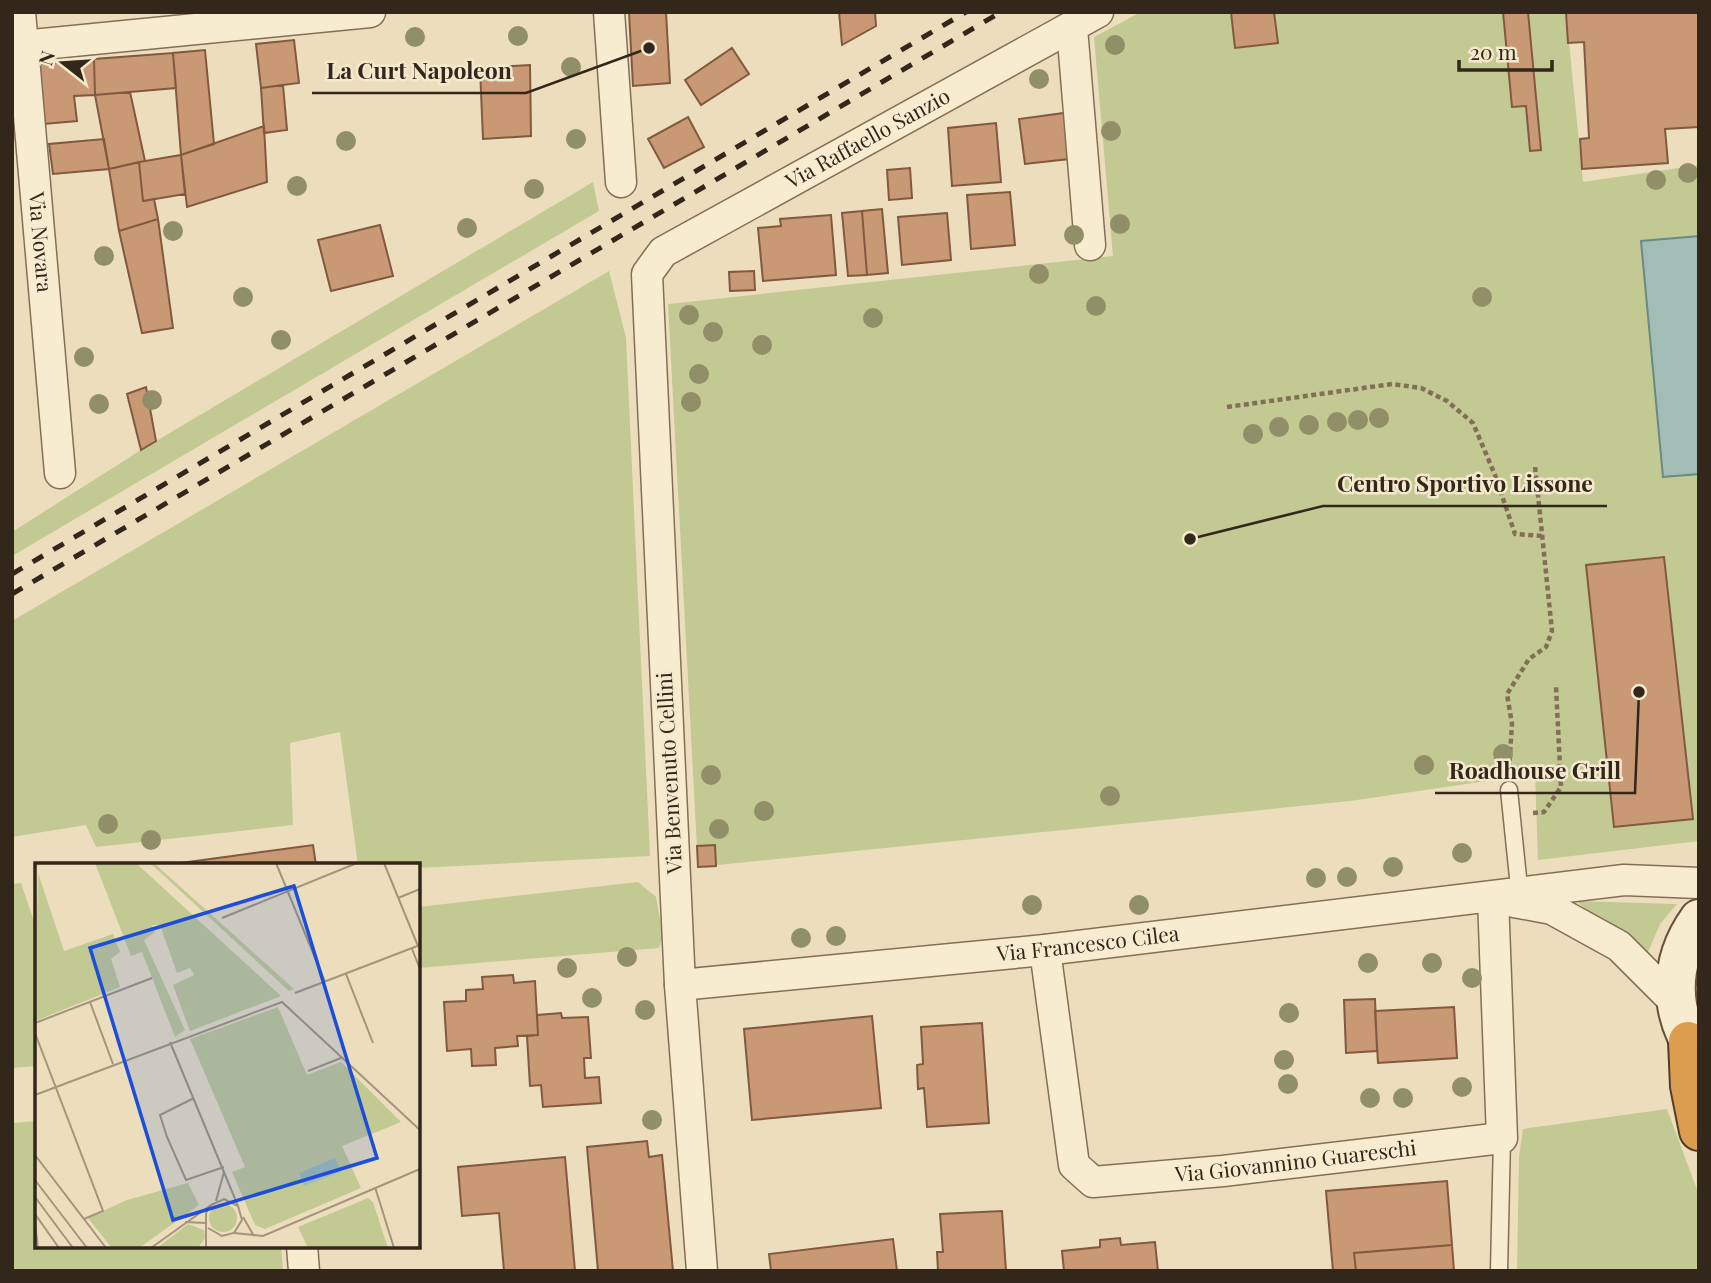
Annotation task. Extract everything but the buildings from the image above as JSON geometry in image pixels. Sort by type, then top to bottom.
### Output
[{"type":"highway","points":[[1693,1048],[1690,1086],[1699,1131]]},
{"type":"main road","points":[[1693,1048],[1675,1003],[1675,979],[1679,955],[1699,919]]},
{"type":"street","name":"Via Novara","points":[[20,12],[18,47],[60,472]]},
{"type":"street","points":[[18,47],[370,12]]},
{"type":"street","points":[[609,12],[621,181]]},
{"type":"street","name":"Via Raffaello Sanzio","points":[[647,274],[663,252],[1098,12]]},
{"type":"street","points":[[1072,28],[1090,244]]},
{"type":"street","name":"Via Benvenuto Cellini","points":[[647,274],[680,985],[702,1271]]},
{"type":"street","name":"Via Francesco Cilea","points":[[680,985],[1045,950],[1511,898],[1624,880],[1699,883]]},
{"type":"street","points":[[1502,1138],[1511,898]]},
{"type":"street","name":"Via Francesco Cilea","points":[[1511,898],[1552,909],[1619,946],[1675,1003]]},
{"type":"street","name":"Via Giovannino Guareschi","points":[[1045,950],[1074,1165],[1093,1182],[1223,1171],[1502,1138]]},
{"type":"street","points":[[302,1248],[304,1271]]},
{"type":"lane","points":[[1508,790],[1511,815],[1511,898]]},
{"type":"lane","points":[[1499,1271],[1502,1138]]},
{"type":"path","points":[[1227,407],[1392,384],[1421,388],[1447,401],[1472,423],[1491,466],[1515,534],[1542,536]]},
{"type":"path","points":[[1508,790],[1512,723],[1507,694],[1529,659],[1546,647],[1552,631],[1535,466]]},
{"type":"path","points":[[1511,815],[1544,812],[1561,787],[1556,687]]},
{"type":"green space","points":[[1141,12],[1566,12],[1583,182],[1699,165],[1699,841],[1538,860],[1535,774],[1350,801],[698,867],[668,304],[1113,256],[1094,37]]},
{"type":"green space","points":[[593,182],[599,211],[12,556],[12,532],[141,450]]},
{"type":"green space","points":[[609,271],[626,338],[650,856],[420,868],[420,863],[358,863],[340,732],[290,743],[293,825],[96,847],[86,825],[12,837],[12,621]]},
{"type":"green space","points":[[638,882],[656,897],[663,936],[659,948],[420,968],[420,907]]},
{"type":"green space","points":[[21,883],[35,924],[35,1066],[12,1068],[12,884]]},
{"type":"green space","points":[[1576,901],[1677,904],[1660,924],[1646,957]]},
{"type":"green space","points":[[1667,1109],[1699,1195],[1699,1271],[1517,1271],[1519,1156],[1523,1129]]},
{"type":"green space","points":[[35,1121],[35,1248],[281,1248],[283,1271],[12,1271],[12,1123]]},
{"type":"water","points":[[1699,236],[1699,474],[1663,477],[1641,241]]},
{"type":"railway","points":[[12,574],[966,12]]},
{"type":"railway","points":[[12,594],[1001,12]]},
{"type":"place","name":"La Curt Napoleon","points":[[649,48]]},
{"type":"place","name":"Centro Sportivo Lissone","points":[[1190,539]]},
{"type":"place","name":"Roadhouse Grill","points":[[1639,692]]}]
